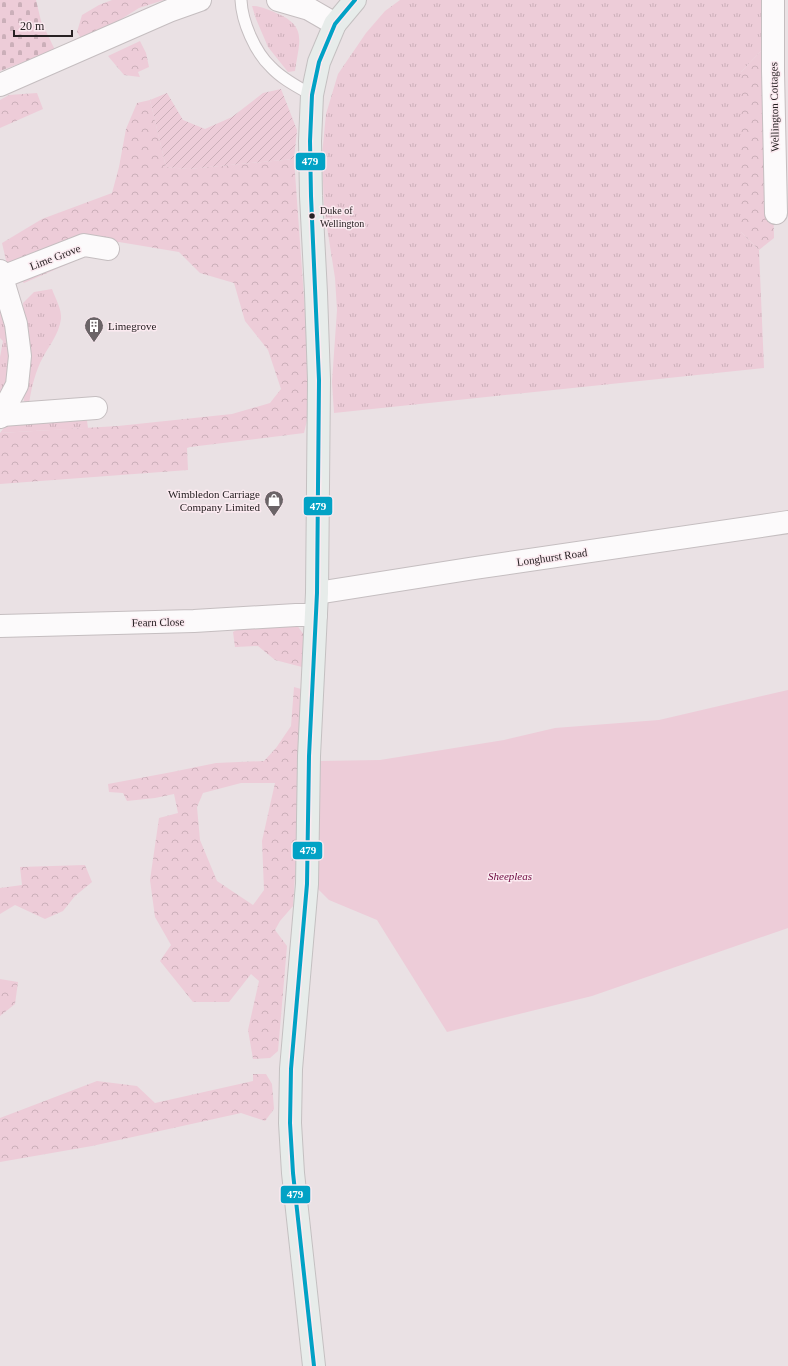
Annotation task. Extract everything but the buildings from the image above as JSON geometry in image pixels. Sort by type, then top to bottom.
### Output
[{"type":"main road","points":[[314,1366],[293,1173],[290,1123],[290,1069],[307,884],[309,756],[317,593],[318,380],[310,157],[312,95],[319,62],[335,24],[355,0]]},
{"type":"street","points":[[0,86],[169,11],[200,0]]},
{"type":"street","name":"Wellington Cottages","points":[[774,0],[773,71],[776,213]]},
{"type":"street","points":[[288,1],[310,9],[335,24]]},
{"type":"street","name":"Lime Grove","points":[[1,274],[84,245],[108,249]]},
{"type":"street","points":[[1,274],[16,324],[20,356],[17,385],[1,416]]},
{"type":"street","points":[[1,416],[96,408]]},
{"type":"street","name":"Longhurst Road","points":[[317,593],[474,568],[788,522]]},
{"type":"street","name":"Fearn Close","points":[[0,626],[194,621],[316,615]]},
{"type":"lane","points":[[241,0],[241,10],[254,44],[270,67],[291,83],[312,95]]},
{"type":"green space","points":[[0,0],[36,0],[41,21],[55,50],[0,71]]},
{"type":"green space","points":[[112,0],[164,0],[139,8],[94,36],[81,38],[77,32],[82,15],[99,5]]},
{"type":"green space","points":[[400,0],[761,0],[761,51],[741,72],[741,232],[759,250],[764,368],[334,413],[332,382],[337,310],[335,278],[324,208],[322,155],[326,114],[338,74],[366,33],[385,11]]},
{"type":"green space","points":[[252,6],[265,8],[286,18],[293,23],[297,29],[299,43],[295,71],[288,72],[268,47]]},
{"type":"green space","points":[[140,41],[146,53],[149,67],[138,72],[140,77],[124,75],[108,56]]},
{"type":"green space","points":[[761,51],[770,60],[774,238],[759,250],[741,232],[741,72]]},
{"type":"green space","points":[[281,89],[297,130],[294,159],[188,169],[166,167],[150,100],[167,93],[183,120],[205,129],[232,117],[263,93]]},
{"type":"green space","points":[[37,93],[43,109],[0,128],[0,100],[9,95]]},
{"type":"green space","points":[[150,100],[166,167],[188,169],[294,159],[307,340],[308,416],[304,433],[190,447],[187,448],[188,470],[0,484],[0,433],[118,426],[232,414],[270,403],[281,389],[268,350],[245,321],[234,283],[200,273],[179,252],[119,242],[24,283],[8,269],[2,243],[42,219],[112,193],[119,167],[126,129],[137,103]]},
{"type":"green space","points":[[52,289],[61,315],[60,325],[38,368],[29,404],[24,401],[24,392],[29,377],[31,356],[23,303],[34,292]]},
{"type":"green space","points":[[0,307],[10,340],[10,356],[3,390],[0,395],[0,357],[3,341],[0,338]]},
{"type":"green space","points":[[86,413],[88,428],[0,433],[7,424]]},
{"type":"green space","points":[[294,621],[304,635],[302,667],[275,660],[258,646],[235,647],[233,632],[249,623]]},
{"type":"green space","points":[[294,687],[301,689],[300,800],[293,906],[280,921],[275,930],[287,946],[278,1051],[270,1058],[253,1059],[248,1030],[259,981],[251,974],[229,1002],[193,1002],[160,961],[171,945],[155,917],[150,880],[159,818],[178,813],[174,794],[127,801],[123,793],[109,792],[108,784],[216,763],[264,761],[276,748],[291,726]],"holes":[[[241,783],[275,783],[262,841],[264,890],[253,905],[217,881],[200,840],[197,807],[203,793]]]},
{"type":"green space","name":"Sheepleas","points":[[788,690],[788,928],[592,996],[447,1032],[377,920],[329,900],[318,889],[320,761],[380,760],[504,740],[555,728],[659,720]]},
{"type":"green space","points":[[85,865],[92,882],[75,896],[63,911],[45,919],[15,905],[0,914],[0,888],[22,885],[20,867]]},
{"type":"green space","points":[[0,979],[18,982],[15,1004],[0,1016]]},
{"type":"green space","points":[[253,1074],[266,1074],[272,1084],[274,1109],[265,1121],[241,1113],[92,1146],[0,1162],[0,1118],[97,1081],[137,1086],[155,1103],[253,1081]]},
{"type":"transit line","name":"479","points":[[314,1366],[293,1173],[290,1123],[291,1069],[307,884],[309,756],[317,593],[319,380],[310,141],[312,95],[319,62],[335,24],[355,0]]},
{"type":"place","name":"Duke of Wellington","points":[[312,216]]},
{"type":"place","name":"Limegrove","points":[[94,343]]},
{"type":"place","name":"Wimbledon Carriage Company Limited","points":[[274,517]]}]
